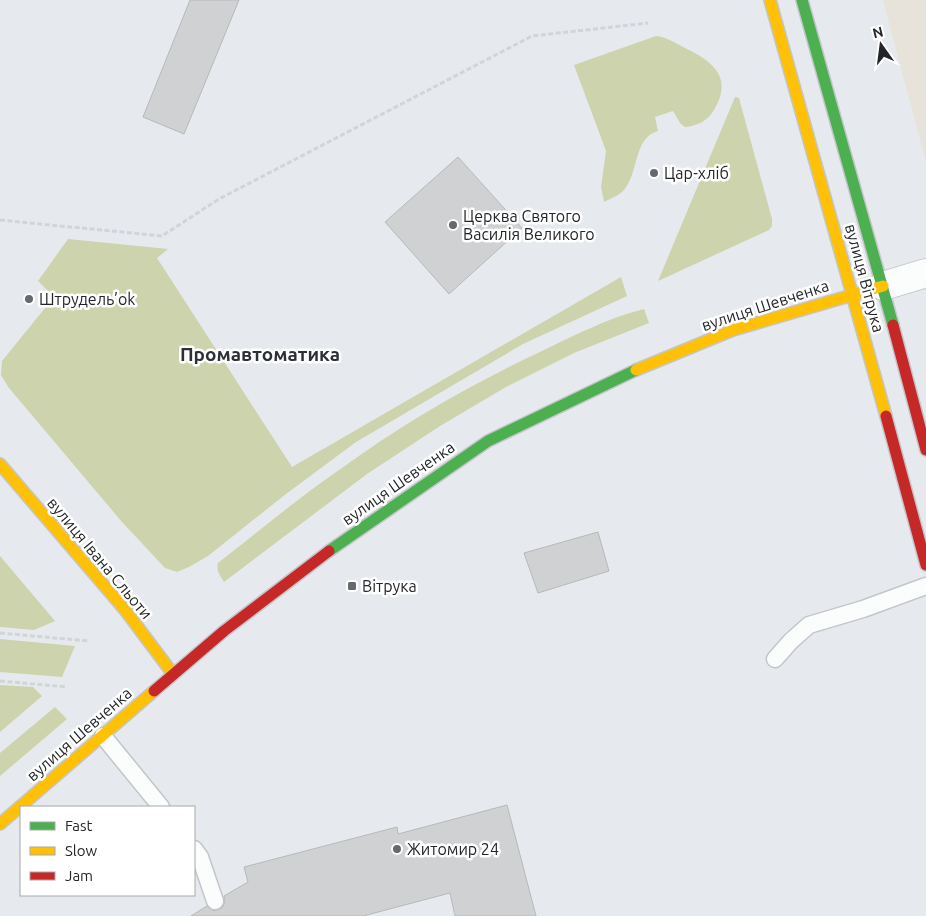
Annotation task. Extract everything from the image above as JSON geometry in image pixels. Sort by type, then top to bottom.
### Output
[{"type":"street","name":"вулиця Вітрука","points":[[770,0],[853,294],[926,565]]},
{"type":"street","name":"вулиця Вітрука","points":[[802,0],[883,286],[926,450]]},
{"type":"street","points":[[883,286],[926,272]]},
{"type":"street","name":"вулиця Шевченка","points":[[21,806],[224,631],[326,553],[488,441],[621,376],[733,330],[883,286]]},
{"type":"street","name":"вулиця Івана Сльоти","points":[[0,464],[125,610],[173,674]]},
{"type":"street","name":"вулиця Шевченка","points":[[0,824],[20,807]]},
{"type":"lane","points":[[775,659],[809,625],[863,609],[926,586]]},
{"type":"lane","points":[[103,736],[160,806]]},
{"type":"lane","points":[[195,850],[200,856],[215,901]]},
{"type":"path","points":[[0,220],[162,236],[219,199],[532,36],[648,22]]},
{"type":"path","points":[[0,633],[89,642]]},
{"type":"path","points":[[0,681],[67,686]]},
{"type":"shaded area","points":[[883,0],[926,0],[926,162],[892,35]]},
{"type":"green space","points":[[656,36],[674,42],[695,53],[711,65],[721,79],[720,98],[709,117],[694,125],[685,127],[680,123],[673,111],[655,117],[658,131],[650,135],[640,148],[629,183],[620,194],[604,202],[601,187],[606,151],[574,65]]},
{"type":"green space","points":[[735,97],[739,98],[772,219],[772,226],[769,230],[658,281]]},
{"type":"green space","points":[[68,239],[168,249],[157,258],[292,467],[621,277],[627,296],[523,344],[356,442],[286,494],[208,556],[177,572],[165,568],[122,522],[9,388],[1,375],[2,361],[54,297],[38,281]]},
{"type":"green space","points":[[644,309],[649,323],[574,353],[506,387],[440,426],[367,474],[224,582],[218,571],[218,563],[308,492],[387,437],[463,391],[515,364],[592,327]]},
{"type":"green space","points":[[0,556],[55,621],[34,630],[0,627]]},
{"type":"green space","points":[[0,639],[75,646],[62,677],[0,672]]},
{"type":"green space","points":[[0,685],[33,687],[42,696],[0,732]]},
{"type":"green space","points":[[55,707],[67,719],[0,776],[0,753]]},
{"type":"building","points":[[190,0],[239,0],[184,134],[143,117]]},
{"type":"building","name":"Церква Святого Василія Великого","points":[[458,157],[522,228],[449,294],[385,222]]},
{"type":"building","points":[[598,532],[609,571],[538,593],[524,553]]},
{"type":"building","points":[[507,805],[536,916],[455,916],[450,893],[363,916],[191,916],[207,906],[214,911],[222,908],[225,902],[224,896],[248,882],[244,867],[397,827],[398,834]]},
{"type":"traffic: fast","points":[[802,0],[893,325]]},
{"type":"traffic: fast","points":[[329,551],[488,441],[636,370]]},
{"type":"traffic: slow","points":[[770,0],[886,416]]},
{"type":"traffic: slow","points":[[636,370],[733,330],[883,286]]},
{"type":"traffic: slow","points":[[0,464],[125,610],[173,674]]},
{"type":"traffic: slow","points":[[21,806],[154,691]]},
{"type":"traffic: slow","points":[[0,824],[20,807]]},
{"type":"traffic: jam","points":[[893,325],[926,450]]},
{"type":"traffic: jam","points":[[886,416],[926,565]]},
{"type":"traffic: jam","points":[[154,691],[224,631],[329,551]]},
{"type":"place","name":"Цар-хліб","points":[[654,173]]},
{"type":"place","name":"Церква Святого Василія Великого","points":[[453,225]]},
{"type":"place","name":"Штрудель’ok","points":[[29,299]]},
{"type":"place","name":"Вітрука","points":[[352,586]]},
{"type":"place","name":"Житомир 24","points":[[397,849]]},
{"type":"district","name":"Промавтоматика","points":[[260,354]]}]
